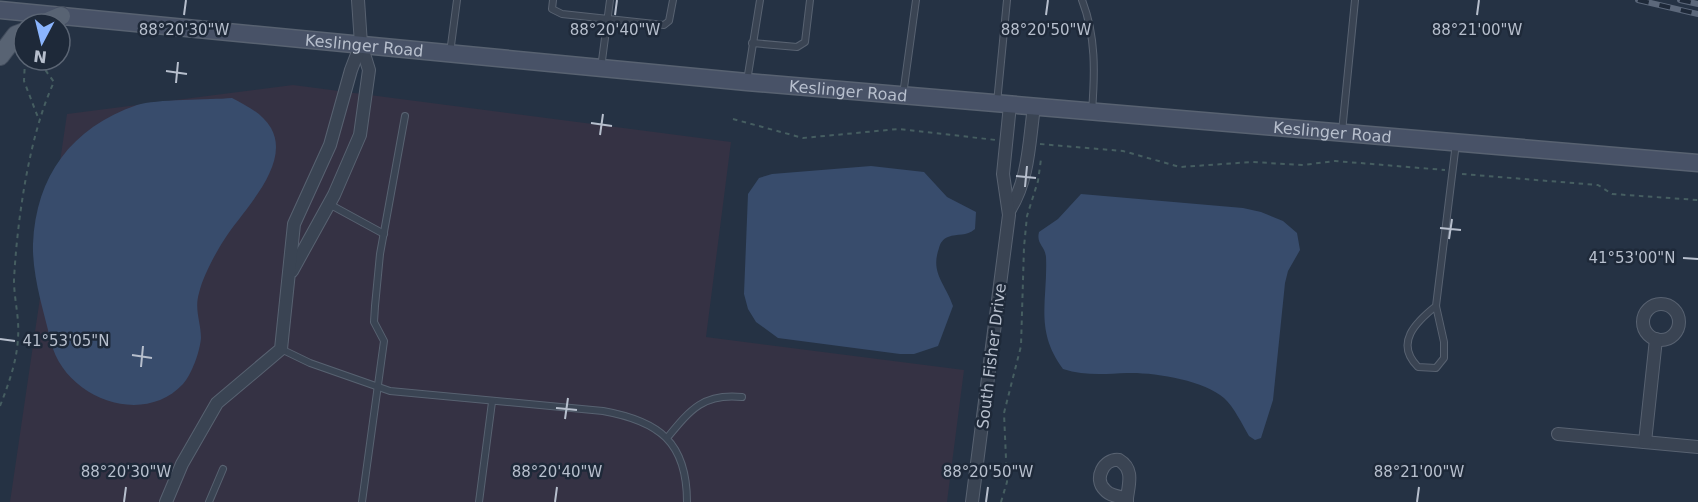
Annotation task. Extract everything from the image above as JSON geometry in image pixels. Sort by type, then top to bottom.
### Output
[{"type":"main road","name":"Keslinger Road","points":[[0,10],[20,12]]},
{"type":"main road","name":"Keslinger Road","points":[[72,17],[747,82],[1698,163]]},
{"type":"main road","points":[[0,56],[12,40]]},
{"type":"street","points":[[289,277],[348,166],[364,117],[369,70],[361,44],[358,0]]},
{"type":"street","points":[[166,502],[182,464],[218,403],[281,349],[294,224],[330,145],[351,70],[361,44]]},
{"type":"street","name":"South Fisher Drive","points":[[972,502],[1009,213],[1002,174],[1007,140],[1003,104]]},
{"type":"street","name":"South Fisher Drive","points":[[1009,213],[1019,196],[1024,179],[1034,106]]},
{"type":"street","points":[[1645,442],[1656,339]]},
{"type":"street","points":[[1558,434],[1698,447]]},
{"type":"lane","points":[[450,53],[457,0]]},
{"type":"lane","points":[[553,0],[552,9],[562,14],[664,25],[669,21],[673,0]]},
{"type":"lane","points":[[601,68],[610,0]]},
{"type":"lane","points":[[747,82],[759,0]]},
{"type":"lane","points":[[752,43],[797,47],[805,42],[810,0]]},
{"type":"lane","points":[[902,95],[916,0]]},
{"type":"lane","points":[[1003,104],[1007,0]]},
{"type":"lane","points":[[1082,0],[1088,16],[1095,60],[1092,112]]},
{"type":"lane","points":[[1342,133],[1355,0]]},
{"type":"lane","points":[[362,502],[384,341],[374,322],[375,306],[384,234],[405,116]]},
{"type":"lane","points":[[1436,306],[1417,321],[1408,341],[1408,356],[1418,367],[1436,368],[1444,358],[1444,342],[1436,306],[1456,143]]},
{"type":"lane","points":[[329,204],[384,234]]},
{"type":"lane","points":[[281,349],[310,363],[376,387],[405,393],[629,416],[650,423],[667,438],[680,458],[686,477],[687,502]]},
{"type":"lane","points":[[667,438],[689,412],[707,399],[725,395],[742,397]]},
{"type":"lane","points":[[479,502],[492,402]]},
{"type":"lane","points":[[209,502],[223,469]]},
{"type":"path","points":[[24,72],[24,81],[40,122]]},
{"type":"path","points":[[0,406],[12,376],[18,350],[14,284],[17,242],[44,103],[54,82],[47,72]]},
{"type":"path","points":[[733,119],[803,138],[898,129],[1007,140]]},
{"type":"path","points":[[1029,143],[1123,151],[1180,167],[1252,162],[1303,165],[1335,161],[1453,171],[1468,176],[1598,184],[1612,194],[1698,200]]},
{"type":"path","points":[[1001,502],[1007,482],[1004,413],[1021,346],[1027,216],[1038,181],[1043,144]]},
{"type":"shaded area","points":[[293,85],[731,142],[706,337],[964,370],[947,502],[10,502],[67,114]]},
{"type":"water","points":[[232,98],[254,110],[271,128],[276,142],[275,157],[262,187],[224,240],[203,280],[197,305],[201,338],[192,368],[183,384],[166,397],[147,404],[127,405],[106,400],[88,391],[71,378],[59,361],[51,342],[39,294],[33,256],[36,219],[41,197],[61,158],[76,141],[93,127],[114,115],[146,103]]},
{"type":"water","points":[[871,166],[924,172],[947,197],[976,212],[975,229],[946,238],[939,246],[937,271],[953,306],[938,346],[914,354],[900,354],[778,338],[756,322],[748,309],[744,294],[748,194],[759,178],[772,174]]},
{"type":"water","points":[[1081,194],[1243,208],[1283,221],[1297,233],[1300,250],[1288,271],[1285,283],[1273,400],[1261,438],[1255,440],[1249,436],[1228,402],[1204,386],[1178,378],[1150,374],[1087,374],[1063,369],[1054,355],[1045,328],[1046,257],[1038,236],[1039,232],[1058,219]]},
{"type":"railway","points":[[1638,0],[1698,14]]},
{"type":"railway","points":[[1680,0],[1698,4]]}]
